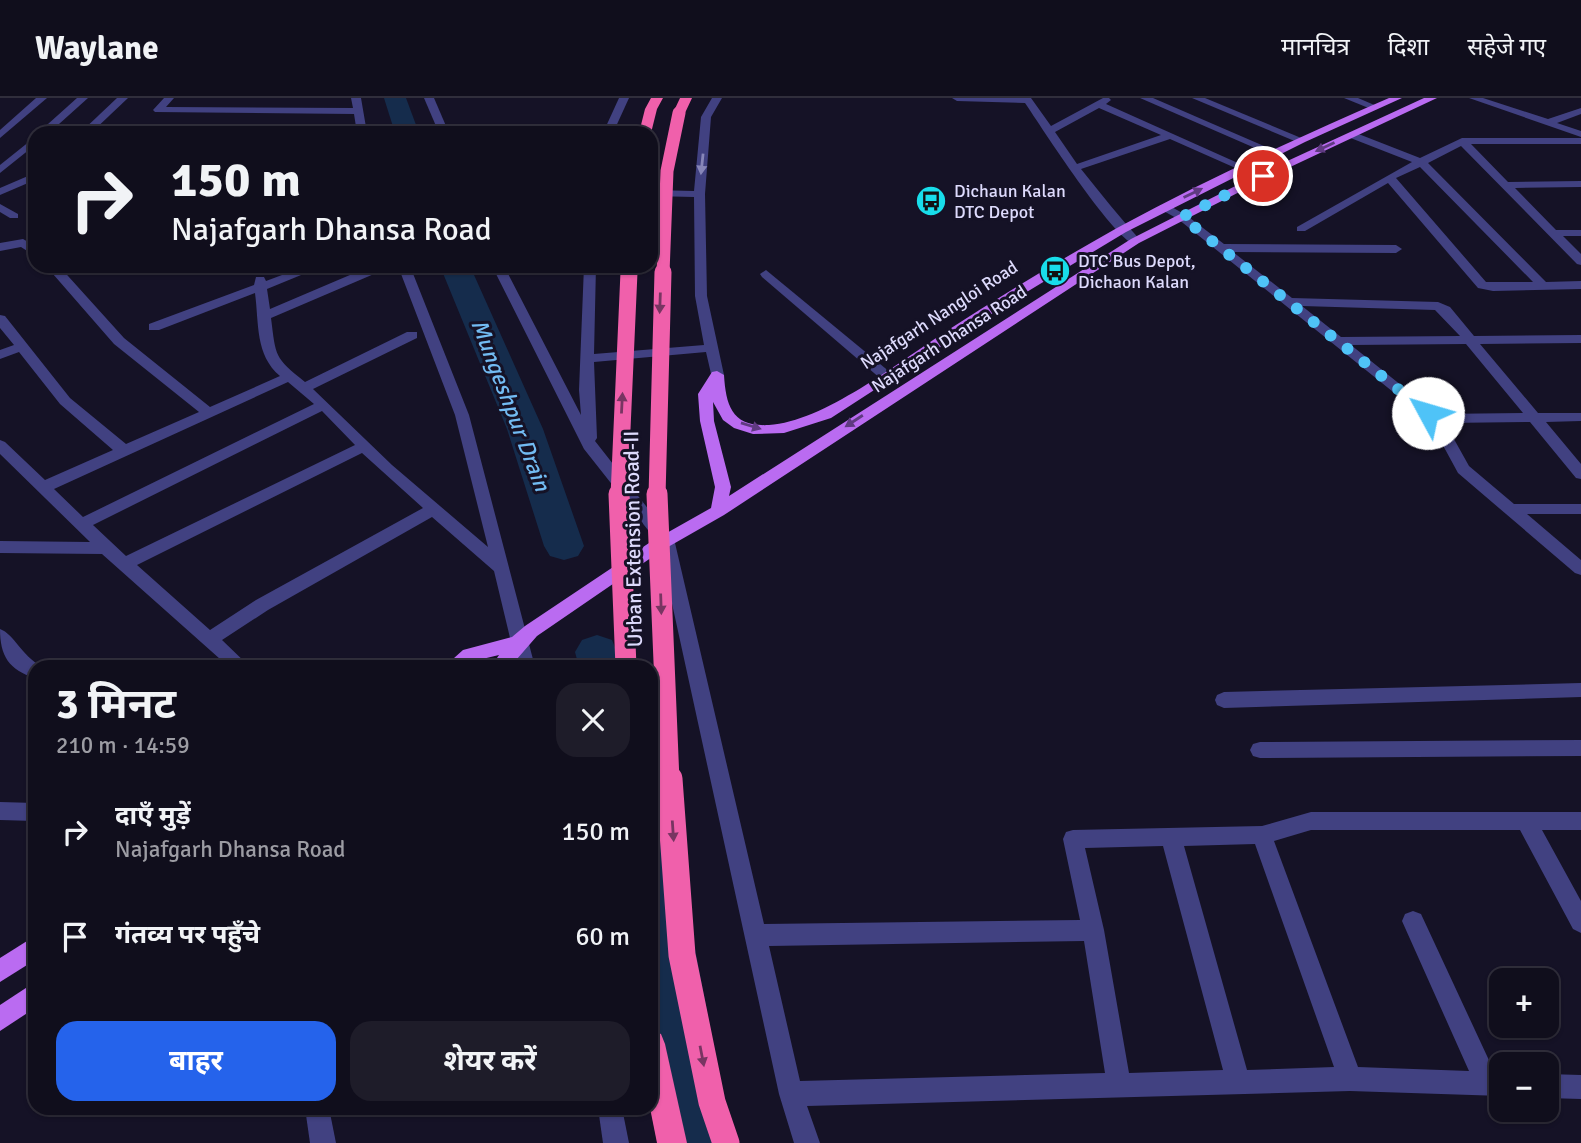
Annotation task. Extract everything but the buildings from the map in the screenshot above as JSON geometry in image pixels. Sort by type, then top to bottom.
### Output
[{"type":"highway","points":[[647,126],[654,104]]},
{"type":"highway","name":"Urban Extension Road-II","points":[[683,106],[667,171],[656,472],[668,762],[682,955],[712,1102],[726,1143]]},
{"type":"highway","name":"Urban Extension Road-II","points":[[625,660],[618,472],[629,273]]},
{"type":"highway","points":[[658,1077],[672,1143]]},
{"type":"main road","name":"Najafgarh Nangloi Road","points":[[717,375],[720,402],[725,411],[750,429],[769,431],[800,426],[826,415],[1006,299],[1122,230],[1301,140],[1397,98]]},
{"type":"main road","name":"Najafgarh Dhansa Road","points":[[718,511],[1135,241],[1432,98]]},
{"type":"main road","points":[[1006,299],[1028,309]]},
{"type":"main road","points":[[505,660],[518,643],[662,542],[718,511],[723,487],[707,421],[705,394],[717,375]]},
{"type":"main road","points":[[463,660],[470,655],[518,643]]},
{"type":"main road","points":[[0,971],[28,952]]},
{"type":"main road","points":[[0,1019],[28,999]]},
{"type":"street","points":[[0,135],[42,98]]},
{"type":"street","points":[[51,126],[83,98]]},
{"type":"street","points":[[93,126],[123,98]]},
{"type":"street","points":[[169,98],[158,110],[358,111]]},
{"type":"street","points":[[245,111],[257,98]]},
{"type":"street","points":[[318,111],[330,98]]},
{"type":"street","points":[[356,98],[361,126]]},
{"type":"street","points":[[429,98],[441,126]]},
{"type":"street","points":[[611,126],[624,98]]},
{"type":"street","points":[[717,98],[706,117],[699,194],[701,296],[717,375]]},
{"type":"street","points":[[957,98],[1026,99],[1122,230],[1135,241]]},
{"type":"street","points":[[1048,132],[1109,98]]},
{"type":"street","points":[[1145,98],[1275,153]]},
{"type":"street","points":[[1197,98],[1301,140]]},
{"type":"street","points":[[1349,98],[1374,107]]},
{"type":"street","points":[[1474,98],[1581,134]]},
{"type":"street","points":[[1098,104],[1244,168]]},
{"type":"street","points":[[1547,123],[1579,108]]},
{"type":"street","points":[[1352,135],[1421,162],[1544,287]]},
{"type":"street","points":[[1075,168],[1169,136]]},
{"type":"street","points":[[1462,141],[1581,261]]},
{"type":"street","points":[[1301,229],[1462,141],[1581,141]]},
{"type":"street","points":[[0,170],[28,146]]},
{"type":"street","points":[[1390,178],[1482,285],[1581,285]]},
{"type":"street","points":[[0,192],[28,179]]},
{"type":"street","points":[[1506,185],[1581,184]]},
{"type":"street","points":[[658,193],[699,194]]},
{"type":"street","points":[[0,207],[14,216]]},
{"type":"street","points":[[1164,207],[1182,217],[1434,419],[1457,462],[1581,569]]},
{"type":"street","points":[[1553,233],[1581,233]]},
{"type":"street","points":[[0,247],[23,243],[28,247]]},
{"type":"street","points":[[1220,248],[1396,249]]},
{"type":"street","points":[[58,273],[118,341],[209,413]]},
{"type":"street","points":[[154,327],[260,284],[295,273]]},
{"type":"street","points":[[264,316],[365,273]]},
{"type":"street","points":[[407,273],[462,415],[524,660]]},
{"type":"street","points":[[502,273],[591,449],[662,542],[756,935],[791,1094],[807,1143]]},
{"type":"street","points":[[590,273],[586,390],[591,449]]},
{"type":"street","points":[[766,274],[886,376]]},
{"type":"street","points":[[260,284],[269,355],[274,364],[324,405],[387,469],[502,568]]},
{"type":"street","points":[[1289,302],[1438,306],[1445,310],[1581,474]]},
{"type":"street","points":[[0,319],[65,401],[124,451]]},
{"type":"street","points":[[304,388],[412,335]]},
{"type":"street","points":[[1338,341],[1581,340]]},
{"type":"street","points":[[0,355],[23,345]]},
{"type":"street","points":[[587,359],[711,348]]},
{"type":"street","points":[[44,487],[290,376]]},
{"type":"street","points":[[82,524],[324,405]]},
{"type":"street","points":[[1434,419],[1581,417]]},
{"type":"street","points":[[0,445],[106,548],[233,660]]},
{"type":"street","points":[[125,564],[364,446]]},
{"type":"street","points":[[210,639],[262,606],[435,509]]},
{"type":"street","points":[[1510,509],[1581,509]]},
{"type":"street","points":[[0,547],[106,548]]},
{"type":"street","points":[[1562,555],[1581,555]]},
{"type":"street","points":[[0,636],[20,664],[28,668]]},
{"type":"street","points":[[1224,700],[1581,690]]},
{"type":"street","points":[[1260,750],[1581,748]]},
{"type":"street","points":[[0,811],[28,812]]},
{"type":"street","points":[[1119,1085],[1093,930],[1073,839],[1262,835],[1311,821],[1581,821]]},
{"type":"street","points":[[1526,821],[1581,922]]},
{"type":"street","points":[[1262,835],[1350,1079]]},
{"type":"street","points":[[1171,837],[1238,1082]]},
{"type":"street","points":[[1413,921],[1489,1074]]},
{"type":"street","points":[[756,935],[1093,930]]},
{"type":"street","points":[[791,1094],[1350,1079],[1489,1084]]},
{"type":"street","points":[[1559,1086],[1581,1087]]},
{"type":"street","points":[[318,1115],[323,1143]]},
{"type":"street","points":[[611,1115],[616,1143]]},
{"type":"waterway","name":"Mungeshpur Drain","points":[[395,98],[405,126]]},
{"type":"waterway","name":"Mungeshpur Drain","points":[[458,273],[525,429],[564,546]]},
{"type":"waterway","name":"Mungeshpur Drain","points":[[597,652],[599,660]]},
{"type":"waterway","name":"Mungeshpur Drain","points":[[658,890],[697,1115],[706,1143]]},
{"type":"place","name":"Dichaun Kalan DTC Depot","points":[[931,201]]},
{"type":"place","name":"DTC Bus Depot, Dichaon Kalan","points":[[1055,271]]},
{"type":"route","points":[[1263,176],[1182,217],[1428,413]]}]
